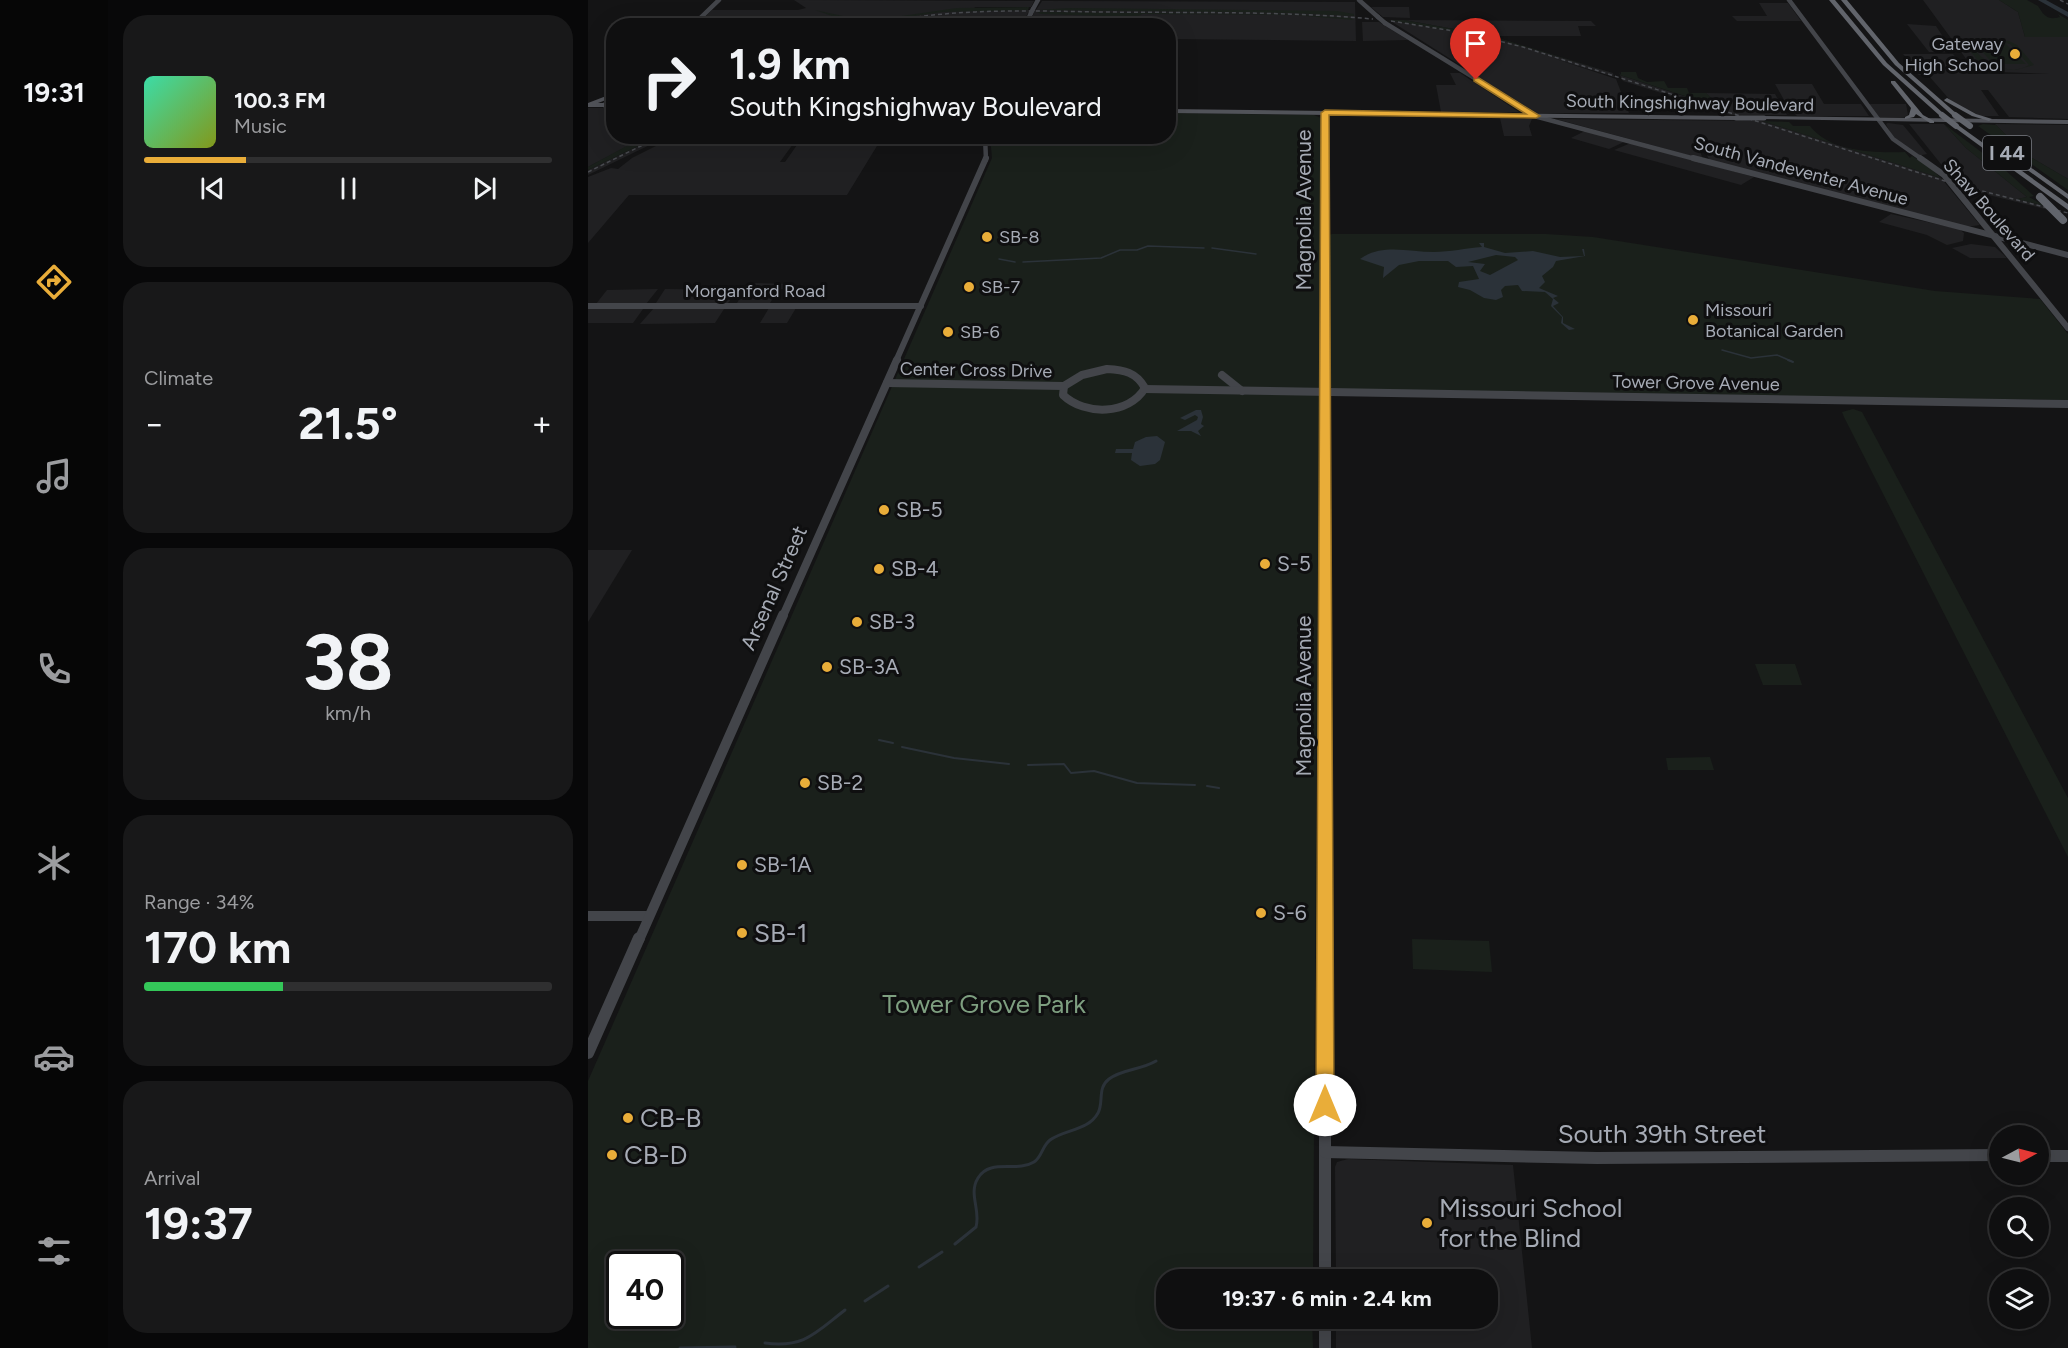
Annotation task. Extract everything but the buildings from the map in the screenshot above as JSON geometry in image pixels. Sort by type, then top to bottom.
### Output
[{"type":"highway","name":"I 44","points":[[1832,0],[1876,54],[1899,78],[1942,115],[2007,164],[2067,201]]},
{"type":"highway","name":"I 44","points":[[1844,0],[1890,57],[1920,86],[1955,115],[1974,121],[2067,201]]},
{"type":"highway","points":[[1876,54],[1884,72],[1924,118],[1932,122]]},
{"type":"highway","points":[[1890,57],[1974,121],[1989,119]]},
{"type":"highway","points":[[1907,118],[1912,116],[1914,107]]},
{"type":"highway","points":[[2007,164],[2066,223]]},
{"type":"main road","points":[[588,105],[606,99]]},
{"type":"main road","points":[[588,105],[604,105]]},
{"type":"main road","name":"South Kingshighway Boulevard","points":[[1176,111],[2068,122]]},
{"type":"main road","name":"South Kingshighway Boulevard","points":[[1877,120],[1924,118],[1974,121]]},
{"type":"main road","name":"South Kingshighway Boulevard","points":[[1989,119],[2009,121]]},
{"type":"street","points":[[700,18],[719,0]]},
{"type":"street","points":[[1029,18],[1038,0]]},
{"type":"street","name":"South Vandeventer Avenue","points":[[1359,0],[1385,23],[1536,116],[2068,254]]},
{"type":"street","name":"Shaw Boulevard","points":[[1789,0],[1877,120],[1903,148],[1944,175],[2068,328]]},
{"type":"street","name":"Magnolia Avenue","points":[[1325,113],[1325,1269]]},
{"type":"street","name":"Arsenal Street","points":[[588,1053],[986,160],[985,144]]},
{"type":"street","points":[[1961,228],[1977,228],[1984,224]]},
{"type":"street","points":[[2005,250],[2011,246],[2028,245]]},
{"type":"street","name":"Morganford Road","points":[[588,306],[921,306]]},
{"type":"street","name":"Center Cross Drive","points":[[887,383],[1064,386],[1081,374],[1108,370],[1135,375],[1142,381],[1144,389],[1141,396],[1130,403],[1095,409],[1069,402],[1063,395],[1064,386]]},
{"type":"street","points":[[893,371],[902,378],[918,383]]},
{"type":"street","points":[[1222,375],[1235,388],[1244,391]]},
{"type":"street","points":[[1288,392],[1312,387],[1324,379]]},
{"type":"street","points":[[879,401],[894,388],[918,383]]},
{"type":"street","points":[[1144,389],[1324,393]]},
{"type":"street","points":[[1288,392],[1310,396],[1324,407]]},
{"type":"street","name":"Tower Grove Avenue","points":[[1324,393],[2068,404]]},
{"type":"street","points":[[588,916],[649,916]]},
{"type":"street","name":"South 39th Street","points":[[1325,1152],[1597,1158],[1989,1155]]},
{"type":"street","points":[[2049,1156],[2068,1155]]},
{"type":"street","points":[[1324,1348],[1325,1329]]},
{"type":"shaded area","points":[[794,0],[1034,1],[1031,7],[975,7],[973,10],[1036,10],[1042,1],[1355,2],[1356,41],[1176,39],[1176,18],[1032,18],[1034,13],[1028,13],[1025,18],[704,18],[712,10],[798,10],[806,8]]},
{"type":"shaded area","points":[[1923,0],[1999,0],[2018,12],[2025,37],[2068,37],[2068,119],[2009,117],[1988,90],[1981,90],[1999,116],[1980,116],[1950,100],[1928,75],[1919,75],[1914,72],[1906,64],[1912,64],[1903,54],[1953,54],[1971,74],[2050,74],[1975,71]]},
{"type":"shaded area","points":[[1759,3],[1788,3],[1801,21],[1737,21],[1732,16],[1767,16]]},
{"type":"shaded area","points":[[1371,7],[1409,7],[1410,18],[1383,17]]},
{"type":"shaded area","points":[[1389,20],[1495,38],[1613,73],[1614,77],[1553,58],[1616,79],[1629,113],[1536,113]]},
{"type":"shaded area","points":[[1404,20],[1591,21],[1596,26],[1578,26],[1581,36],[1492,36]]},
{"type":"shaded area","points":[[1362,22],[1379,22],[1408,40],[1363,41]]},
{"type":"shaded area","points":[[1907,24],[1936,26],[1953,52],[1929,52]]},
{"type":"shaded area","points":[[1450,73],[1460,73],[1519,112],[1441,112],[1436,85],[1456,85]]},
{"type":"shaded area","points":[[1620,75],[1720,108],[1706,93],[1775,94],[1787,115],[1731,115],[1623,81]]},
{"type":"shaded area","points":[[1775,84],[1812,84],[1824,104],[1861,104],[1869,116],[1797,116],[1788,107]]},
{"type":"shaded area","points":[[1869,104],[1906,104],[1908,115],[1879,117]]},
{"type":"shaded area","points":[[588,108],[606,108],[606,144],[632,144],[588,167]]},
{"type":"shaded area","points":[[1500,118],[1532,119],[1529,126],[1532,136],[1504,136]]},
{"type":"shaded area","points":[[1556,119],[1762,121],[1941,178],[1980,225],[1966,227],[1710,161],[1701,144],[1697,144],[1703,159]]},
{"type":"shaded area","points":[[1886,124],[1903,125],[1927,154],[1917,156],[1900,144],[1891,134]]},
{"type":"shaded area","points":[[1909,124],[1944,124],[1966,148],[2027,197],[2018,199],[2045,206],[2049,210],[1960,188]]},
{"type":"shaded area","points":[[1995,124],[2068,125],[2068,179],[2025,154]]},
{"type":"shaded area","points":[[1585,131],[1624,142],[1609,149],[1571,138]]},
{"type":"shaded area","points":[[1631,143],[1754,177],[1741,185],[1614,150]]},
{"type":"shaded area","points":[[642,144],[652,144],[588,175],[588,170]]},
{"type":"shaded area","points":[[660,144],[793,144],[780,162],[785,162],[800,144],[878,144],[847,195],[629,195],[588,243],[588,177],[611,168],[618,169],[632,158]]},
{"type":"shaded area","points":[[1891,214],[1959,229],[1964,233],[1963,241],[1947,245],[1927,235],[1879,222]]},
{"type":"shaded area","points":[[1479,243],[1484,243],[1484,247],[1505,253],[1533,251],[1560,257],[1584,256],[1582,249],[1584,249],[1585,256],[1556,261],[1553,267],[1542,276],[1545,282],[1539,288],[1558,296],[1553,298],[1559,303],[1553,306],[1563,317],[1563,323],[1575,329],[1569,330],[1561,323],[1562,317],[1551,306],[1553,299],[1545,292],[1522,291],[1518,285],[1505,286],[1501,290],[1503,297],[1496,300],[1484,298],[1470,290],[1458,287],[1459,282],[1479,279],[1473,266],[1456,267],[1448,261],[1419,261],[1399,265],[1383,278],[1384,267],[1360,259],[1377,251],[1396,249],[1434,252],[1482,247]],"holes":[[[1496,255],[1515,257],[1518,260],[1490,275],[1480,271],[1485,264],[1468,262]]]},
{"type":"shaded area","points":[[1971,244],[1995,247],[2007,258],[1970,258],[1952,248]]},
{"type":"shaded area","points":[[749,283],[791,284],[788,289],[779,289],[770,303],[737,303]]},
{"type":"shaded area","points":[[658,289],[646,304],[596,304],[607,290]]},
{"type":"shaded area","points":[[665,289],[738,290],[728,303],[656,303]]},
{"type":"shaded area","points":[[654,308],[724,309],[715,323],[640,324]]},
{"type":"shaded area","points":[[769,308],[796,308],[787,323],[760,323]]},
{"type":"shaded area","points":[[588,309],[643,309],[633,323],[588,323]]},
{"type":"shaded area","points":[[1201,410],[1203,417],[1201,424],[1204,426],[1198,431],[1201,436],[1191,431],[1177,431],[1197,420],[1198,417],[1195,415],[1185,420],[1180,418]]},
{"type":"shaded area","points":[[1157,436],[1165,442],[1160,460],[1155,464],[1140,466],[1131,460],[1132,453],[1115,453],[1116,449],[1133,449],[1135,442],[1146,437]]},
{"type":"shaded area","points":[[588,550],[632,550],[588,622]]},
{"type":"shaded area","name":"Missouri School for the Blind","points":[[1348,1159],[1513,1165],[1532,1348],[1336,1348],[1336,1329],[1498,1329],[1498,1269],[1336,1269],[1335,1167],[1337,1162]]},
{"type":"green space","points":[[1999,0],[2027,0],[2038,6],[2049,17],[2060,17],[2058,14],[2068,20],[2068,37],[2025,37],[2018,12]]},
{"type":"green space","points":[[1029,7],[1028,10],[942,12],[888,18],[957,8]]},
{"type":"green space","points":[[1070,8],[1337,11],[1354,14],[1354,16],[1037,10]]},
{"type":"green space","points":[[815,10],[843,16],[888,18],[832,16]]},
{"type":"green space","points":[[1037,12],[1287,14],[1354,20],[1294,15],[1142,14],[1137,17]]},
{"type":"green space","points":[[1388,20],[1404,20],[1492,36],[1613,73],[1495,38]]},
{"type":"green space","points":[[1959,38],[1967,41],[1982,38],[2009,41],[2017,45],[2034,65],[2023,68],[2029,65],[2010,44],[1985,39],[1970,44],[1982,57],[2003,68],[1991,67],[1992,69],[1985,69]]},
{"type":"green space","points":[[1975,43],[2006,44],[2026,64],[1993,64]]},
{"type":"green space","points":[[1619,72],[1621,75],[1621,72],[1636,72],[1638,78],[1647,82],[1664,81],[1668,88],[1687,88],[1689,93],[1706,93],[1722,108],[1620,75]]},
{"type":"green space","name":"Tower Grove Park","points":[[1176,113],[1314,115],[1321,118],[1313,1269],[1156,1269],[1156,1329],[1312,1329],[1313,1348],[588,1348],[588,1081],[992,158],[991,144],[1176,144]]},
{"type":"green space","points":[[1762,121],[1789,122],[1793,126],[1810,126],[1829,141],[1853,149],[1905,152],[1910,158],[1912,156],[1926,164],[1941,178]]},
{"type":"green space","points":[[1944,124],[2004,169],[2034,196],[2029,197],[2045,206],[2017,199],[2027,197],[1966,148]]},
{"type":"green space","points":[[1996,125],[2025,154],[2068,179],[2068,190],[1978,126]]},
{"type":"green space","points":[[630,144],[642,144],[588,170],[588,167]]},
{"type":"green space","name":"Missouri Botanical Garden","points":[[1546,234],[1593,237],[1935,291],[2040,299],[2068,334],[2068,400],[1333,389],[1330,386],[1329,235]]},
{"type":"green space","points":[[1853,409],[1862,412],[2068,798],[2068,857],[1844,417],[1842,412]]},
{"type":"green space","points":[[1755,664],[1795,664],[1802,685],[1763,685]]},
{"type":"green space","points":[[1710,757],[1714,770],[1668,770],[1666,758]]},
{"type":"green space","points":[[1412,939],[1489,941],[1492,972],[1413,969]]},
{"type":"waterway","points":[[2041,0],[2068,15]]},
{"type":"waterway","points":[[1023,262],[1101,258],[1120,250],[1137,250],[1148,246],[1204,248]]},
{"type":"waterway","points":[[1212,248],[1256,254]]},
{"type":"waterway","points":[[999,259],[1015,262]]},
{"type":"waterway","points":[[1722,350],[1751,358],[1777,355],[1791,361]]},
{"type":"waterway","points":[[1788,360],[1793,362]]},
{"type":"waterway","points":[[879,740],[893,743]]},
{"type":"waterway","points":[[902,747],[954,758],[1009,764]]},
{"type":"waterway","points":[[1028,765],[1064,764],[1071,773],[1094,771],[1137,783],[1195,785]]},
{"type":"waterway","points":[[1207,786],[1219,788]]},
{"type":"waterway","points":[[955,1244],[976,1227],[974,1190],[983,1172],[996,1167],[1027,1165],[1034,1162],[1050,1140],[1082,1127],[1094,1119],[1100,1109],[1103,1087],[1109,1079],[1156,1061]]},
{"type":"waterway","points":[[919,1267],[942,1252]]},
{"type":"waterway","points":[[865,1301],[888,1286]]},
{"type":"waterway","points":[[765,1343],[800,1341],[817,1332],[845,1310]]},
{"type":"waterway","points":[[680,1348],[735,1347]]},
{"type":"railway","points":[[2060,0],[2068,4]]},
{"type":"railway","points":[[913,18],[957,13],[1015,11],[1272,14],[1373,19]]},
{"type":"railway","points":[[1391,21],[1466,33],[1523,47],[1951,183],[2068,213]]},
{"type":"railway","points":[[588,172],[645,144]]},
{"type":"place","name":"Gateway High School","points":[[2015,54]]},
{"type":"place","name":"SB-8","points":[[987,237]]},
{"type":"place","name":"SB-7","points":[[969,287]]},
{"type":"place","name":"Missouri Botanical Garden","points":[[1693,320]]},
{"type":"place","name":"SB-6","points":[[948,332]]},
{"type":"place","name":"SB-5","points":[[884,510]]},
{"type":"place","name":"S-5","points":[[1265,564]]},
{"type":"place","name":"SB-4","points":[[879,569]]},
{"type":"place","name":"SB-3","points":[[857,622]]},
{"type":"place","name":"SB-3A","points":[[827,667]]},
{"type":"place","name":"SB-2","points":[[805,783]]},
{"type":"place","name":"SB-1A","points":[[742,865]]},
{"type":"place","name":"S-6","points":[[1261,913]]},
{"type":"place","name":"SB-1","points":[[742,933]]},
{"type":"place","name":"CB-B","points":[[628,1118]]},
{"type":"place","name":"CB-D","points":[[612,1155]]},
{"type":"place","name":"Missouri School for the Blind","points":[[1427,1223]]},
{"type":"route","points":[[1325,1105],[1325,113],[1536,116],[1476,80]]}]
